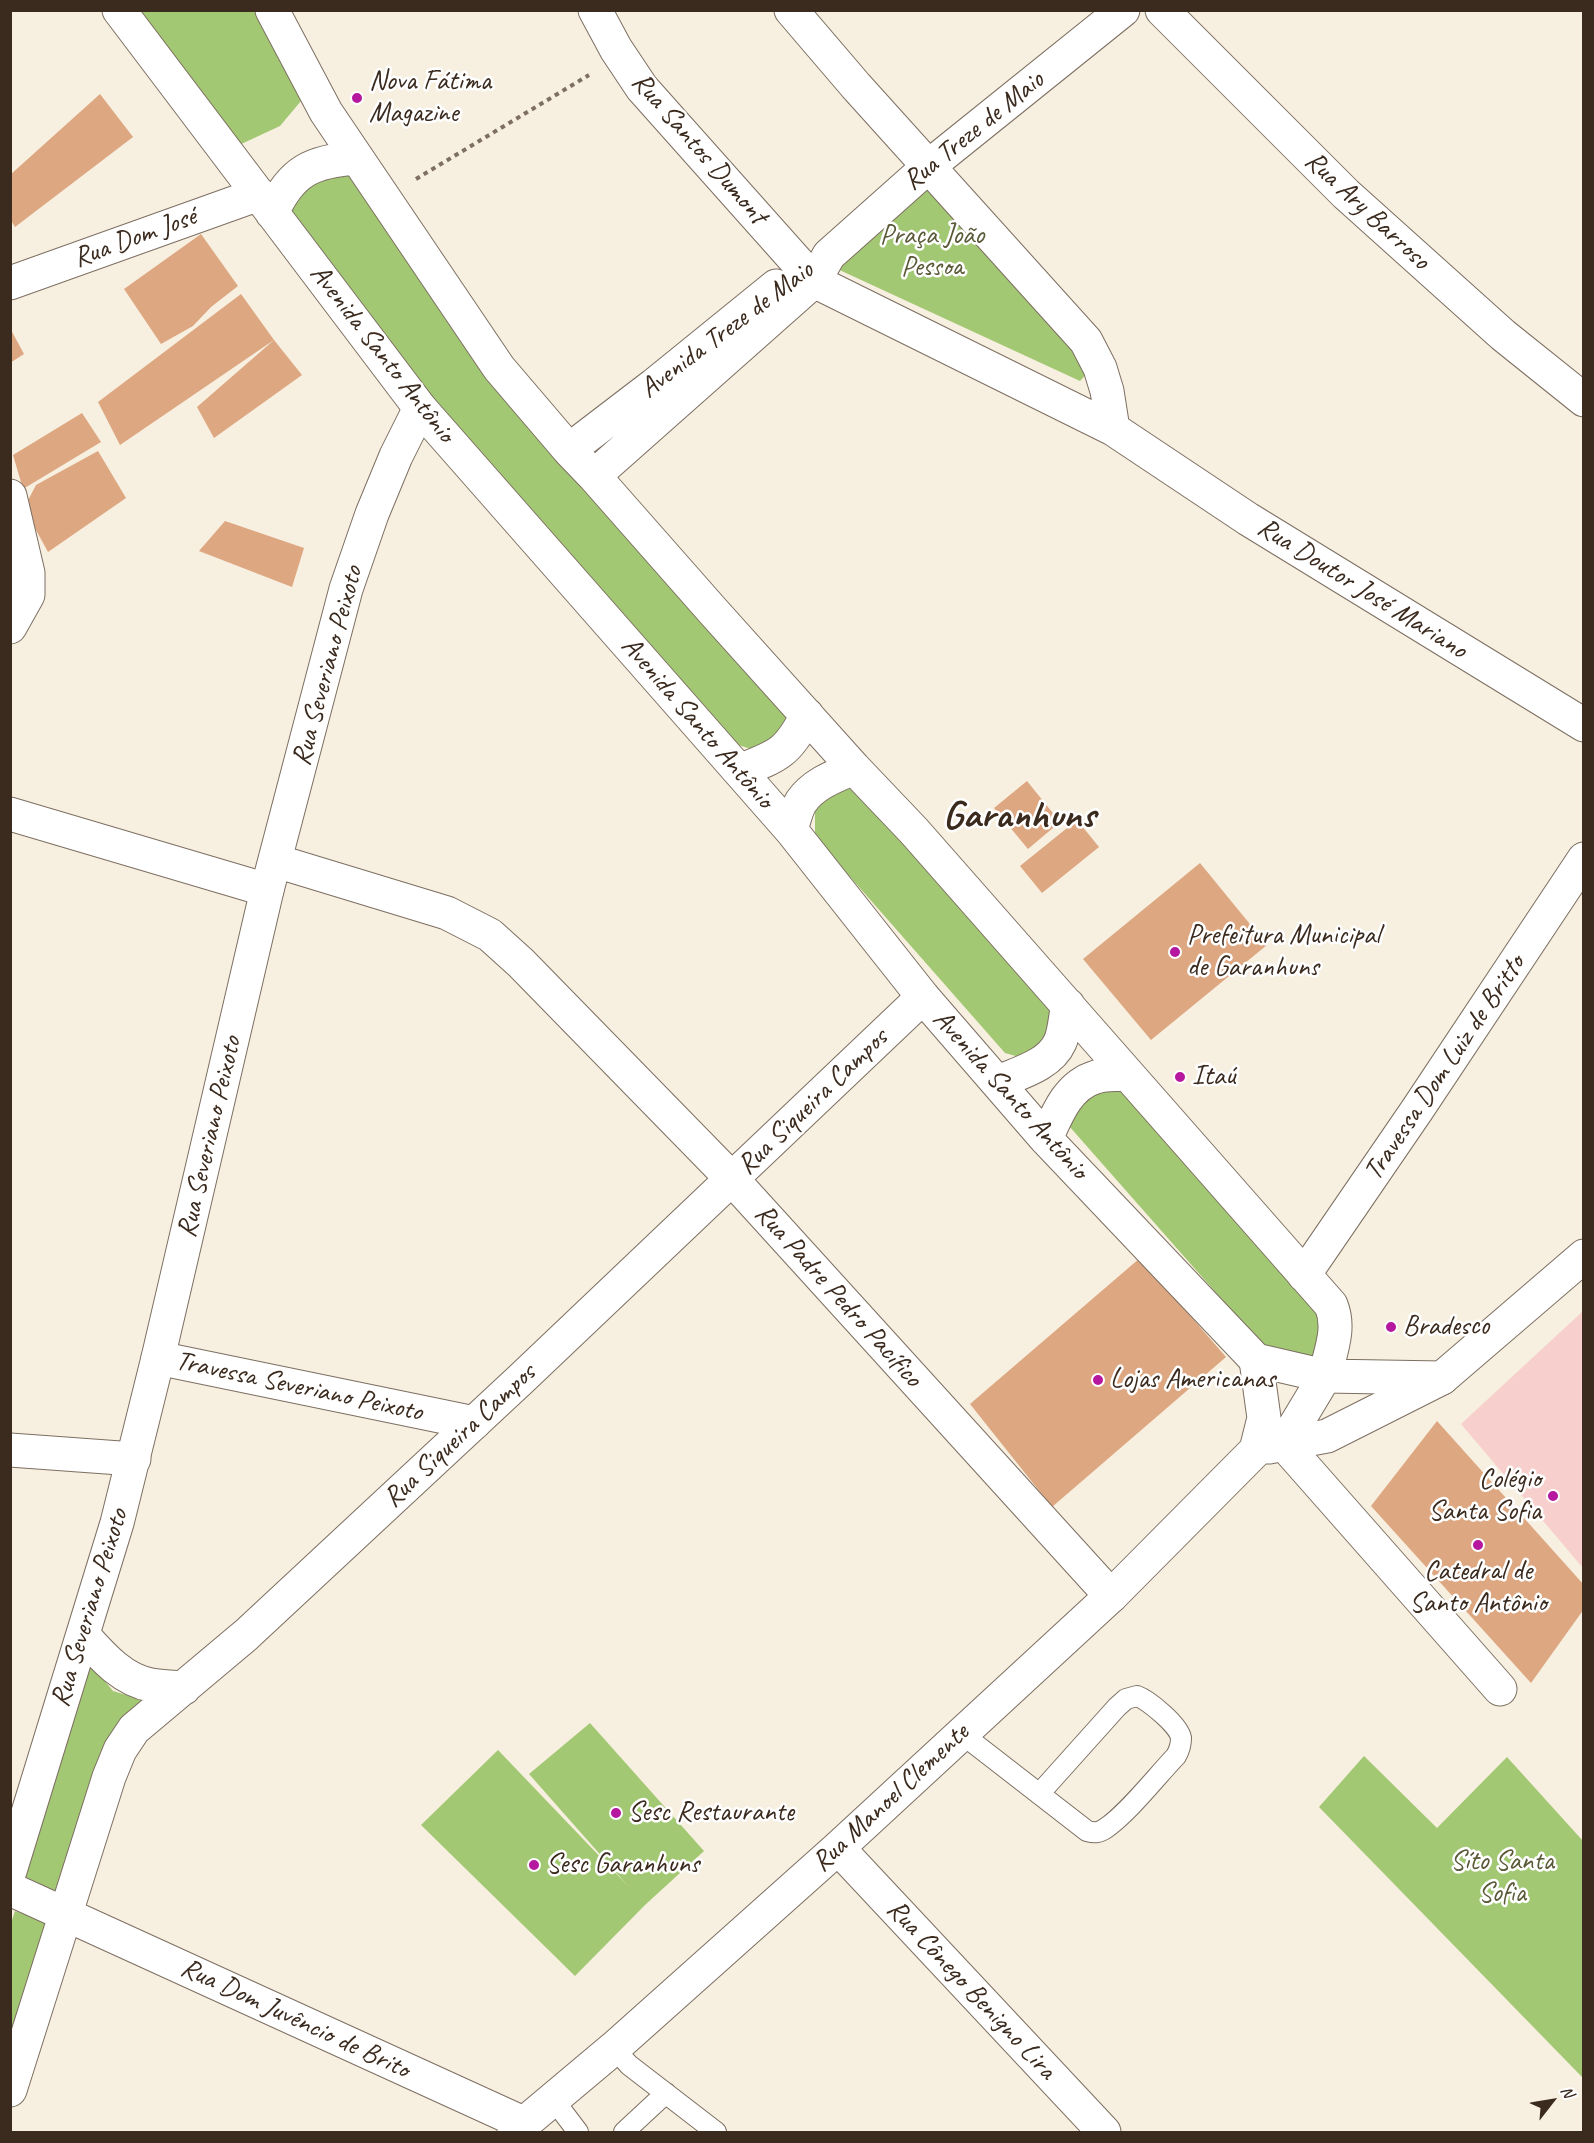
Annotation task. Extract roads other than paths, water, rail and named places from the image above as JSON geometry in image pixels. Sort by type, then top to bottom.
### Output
[{"type":"street","name":"Avenida Santo Antônio","points":[[119,10],[420,408],[791,830],[923,997],[1046,1138],[1256,1360]]},
{"type":"street","points":[[272,10],[326,112],[499,368],[711,610],[914,831],[1068,1005],[1125,1074],[1331,1305],[1336,1318],[1336,1328],[1325,1376]]},
{"type":"street","name":"Rua Santos Dumont","points":[[595,10],[616,49],[642,88],[815,268]]},
{"type":"street","points":[[791,10],[856,86],[1086,341],[1102,376],[1113,429]]},
{"type":"street","name":"Rua Treze de Maio","points":[[815,268],[929,166],[1123,10]]},
{"type":"street","name":"Rua Ary Barroso","points":[[1161,10],[1346,194],[1503,335],[1584,400]]},
{"type":"street","points":[[266,203],[282,193],[301,173],[321,162],[357,158]]},
{"type":"street","name":"Rua Dom José","points":[[10,283],[266,203]]},
{"type":"street","name":"Rua Doutor José Mariano","points":[[815,268],[1113,429],[1248,519],[1584,725]]},
{"type":"street","name":"Avenida Treze de Maio","points":[[569,450],[815,268]]},
{"type":"street","name":"Avenida Treze de Maio","points":[[594,476],[815,268]]},
{"type":"street","name":"Rua Severiano Peixoto","points":[[10,1871],[117,1523],[134,1459],[271,876],[346,589],[372,514],[396,456],[420,408]]},
{"type":"street","points":[[10,496],[28,573],[28,596],[10,627]]},
{"type":"street","points":[[739,771],[781,752],[795,738],[807,715]]},
{"type":"street","points":[[791,830],[801,803],[814,788],[854,768]]},
{"type":"street","name":"Rua Padre Pedro Pacífico","points":[[10,814],[271,876],[447,913],[490,935],[521,963],[732,1179],[1111,1596]]},
{"type":"street","name":"Travessa Dom Luiz de Britto","points":[[1304,1275],[1584,859]]},
{"type":"street","name":"Rua Siqueira Campos","points":[[66,1915],[109,1777],[120,1750],[135,1729],[246,1635],[474,1423],[923,997]]},
{"type":"street","points":[[998,1082],[1035,1066],[1051,1055],[1060,1042],[1068,1005]]},
{"type":"street","points":[[1046,1138],[1061,1106],[1076,1087],[1096,1077],[1125,1074]]},
{"type":"street","points":[[1270,1447],[1327,1436],[1442,1378],[1584,1256]]},
{"type":"street","name":"Travessa Severiano Peixoto","points":[[158,1358],[474,1423]]},
{"type":"street","points":[[1442,1378],[1325,1376],[1256,1360],[1270,1447],[1500,1689]]},
{"type":"street","name":"Rua Manoel Clemente","points":[[519,2128],[614,2048],[838,1848],[1111,1596],[1270,1447],[1325,1376]]},
{"type":"street","points":[[10,1450],[134,1459]]},
{"type":"street","points":[[83,1635],[106,1661],[126,1675],[148,1685],[184,1688]]},
{"type":"street","name":"Rua Cônego Benigno Lira","points":[[838,1848],[1104,2133]]},
{"type":"street","name":"Rua Dom Juvêncio de Brito","points":[[10,1889],[519,2128]]},
{"type":"street","points":[[10,2090],[66,1915]]},
{"type":"lane","points":[[962,1734],[1039,1794],[1088,1831],[1096,1833],[1105,1829],[1122,1814],[1176,1756],[1181,1737],[1148,1700],[1137,1696],[1126,1699],[1039,1794]]},
{"type":"lane","points":[[614,2048],[629,2065],[716,2133]]},
{"type":"lane","points":[[624,2133],[666,2093]]},
{"type":"lane","points":[[553,2099],[578,2133]]},
{"type":"place","name":"Nova Fátima Magazine","points":[[357,98]]},
{"type":"place","name":"Prefeitura Municipal de Garanhuns","points":[[1175,952]]},
{"type":"place","name":"Itaú","points":[[1180,1077]]},
{"type":"place","name":"Bradesco","points":[[1391,1327]]},
{"type":"place","name":"Lojas Americanas","points":[[1098,1380]]},
{"type":"place","name":"Colégio Santa Sofia","points":[[1553,1496]]},
{"type":"place","name":"Catedral de Santo Antônio","points":[[1478,1545]]},
{"type":"place","name":"Sesc Restaurante","points":[[616,1813]]},
{"type":"place","name":"Sesc Garanhuns","points":[[534,1865]]},
{"type":"district","name":"Garanhuns","points":[[1019,817]]},
{"type":"park label","name":"Praça João Pessoa","points":[[932,252]]},
{"type":"park label","name":"Síto Santa Sofia","points":[[1502,1878]]}]
